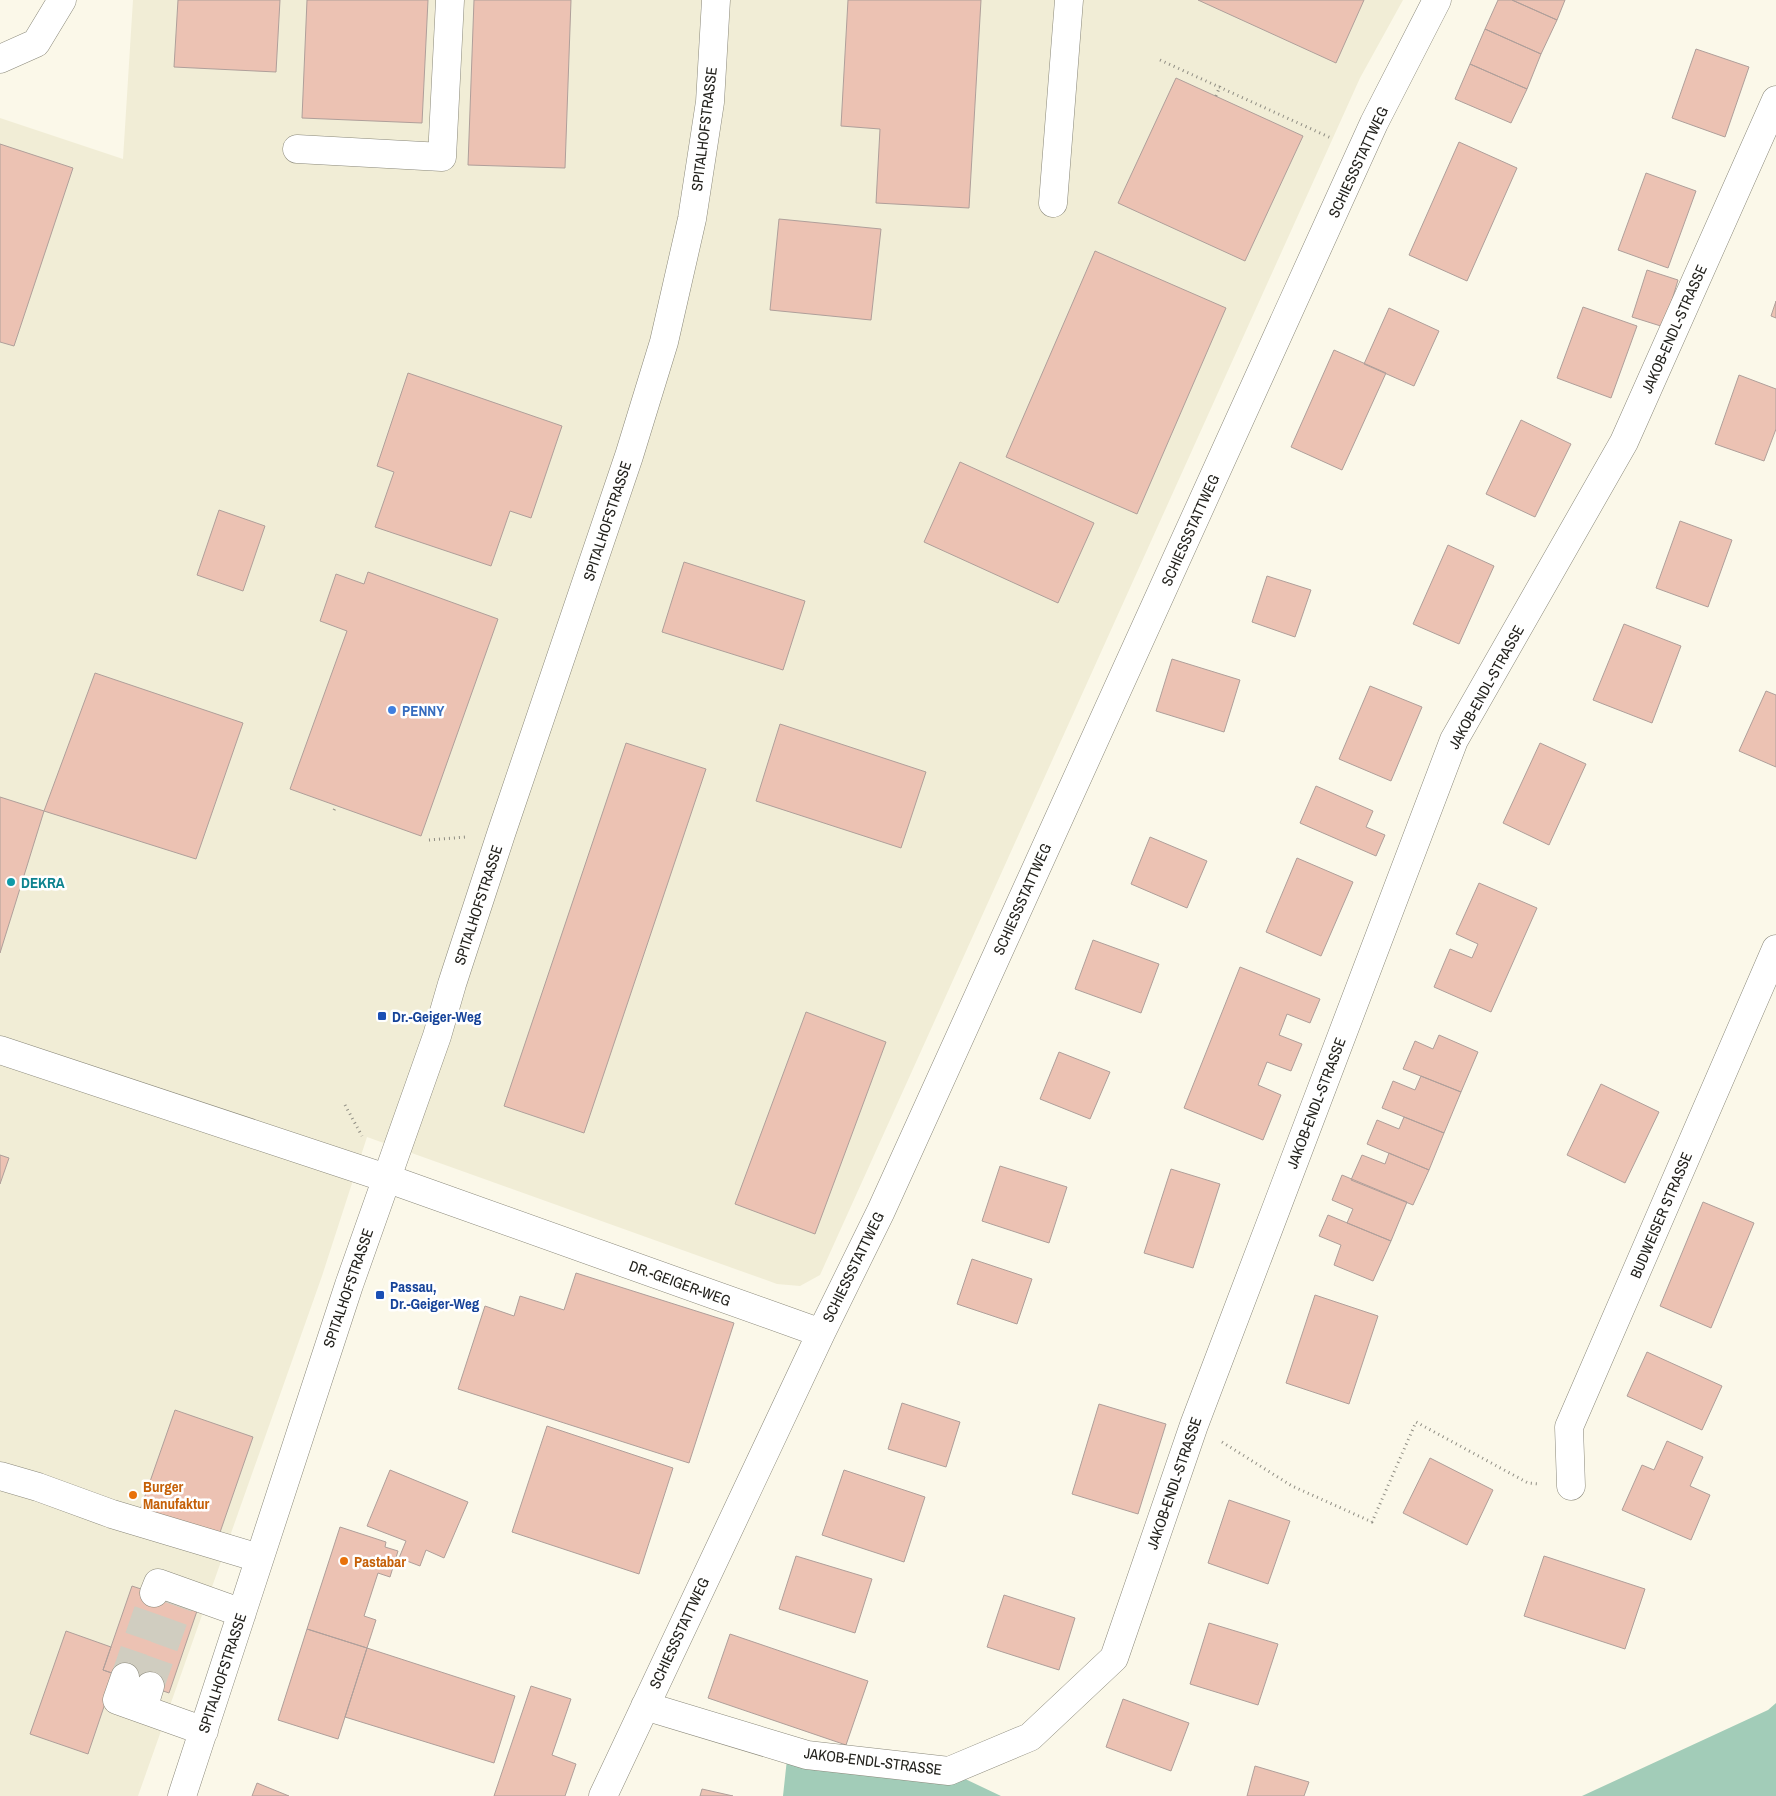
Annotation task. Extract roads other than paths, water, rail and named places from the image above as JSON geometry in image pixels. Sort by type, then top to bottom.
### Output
[{"type":"street","points":[[0,59],[36,44],[62,0]]},
{"type":"street","points":[[296,149],[442,157],[450,0]]},
{"type":"street","name":"SPITALHOFSTRASSE","points":[[182,1796],[349,1285],[437,1036],[495,853],[629,456],[664,342],[692,219],[706,132],[710,102],[716,0]]},
{"type":"street","points":[[1053,203],[1069,0]]},
{"type":"street","name":"SCHIESSSTATTWEG","points":[[603,1796],[821,1333],[885,1202],[1361,152],[1437,0]]},
{"type":"street","name":"JAKOB-ENDL-STRASSE","points":[[645,1706],[807,1755],[949,1771],[1030,1737],[1114,1658],[1194,1424],[1454,740],[1624,442],[1776,100]]},
{"type":"street","name":"BUDWEISER STRASSE","points":[[1571,1486],[1569,1427],[1776,949]]},
{"type":"street","name":"DR.-GEIGER-WEG","points":[[0,1050],[386,1178],[821,1333]]},
{"type":"street","points":[[0,1476],[38,1487],[112,1514],[259,1558]]},
{"type":"street","points":[[154,1593],[158,1583],[182,1597],[242,1613]]},
{"type":"street","points":[[125,1677],[117,1700],[147,1698],[204,1731]]},
{"type":"tunnel","points":[[125,1677],[154,1593]]},
{"type":"tunnel","points":[[150,1686],[180,1602]]},
{"type":"place","name":"PENNY","points":[[392,710]]},
{"type":"place","name":"DEKRA","points":[[11,882]]},
{"type":"place","name":"Dr.-Geiger-Weg","points":[[382,1016]]},
{"type":"place","name":"Passau, Dr.-Geiger-Weg","points":[[380,1295]]},
{"type":"place","name":"Burger Manufaktur","points":[[133,1495]]},
{"type":"place","name":"Pastabar","points":[[344,1561]]}]
